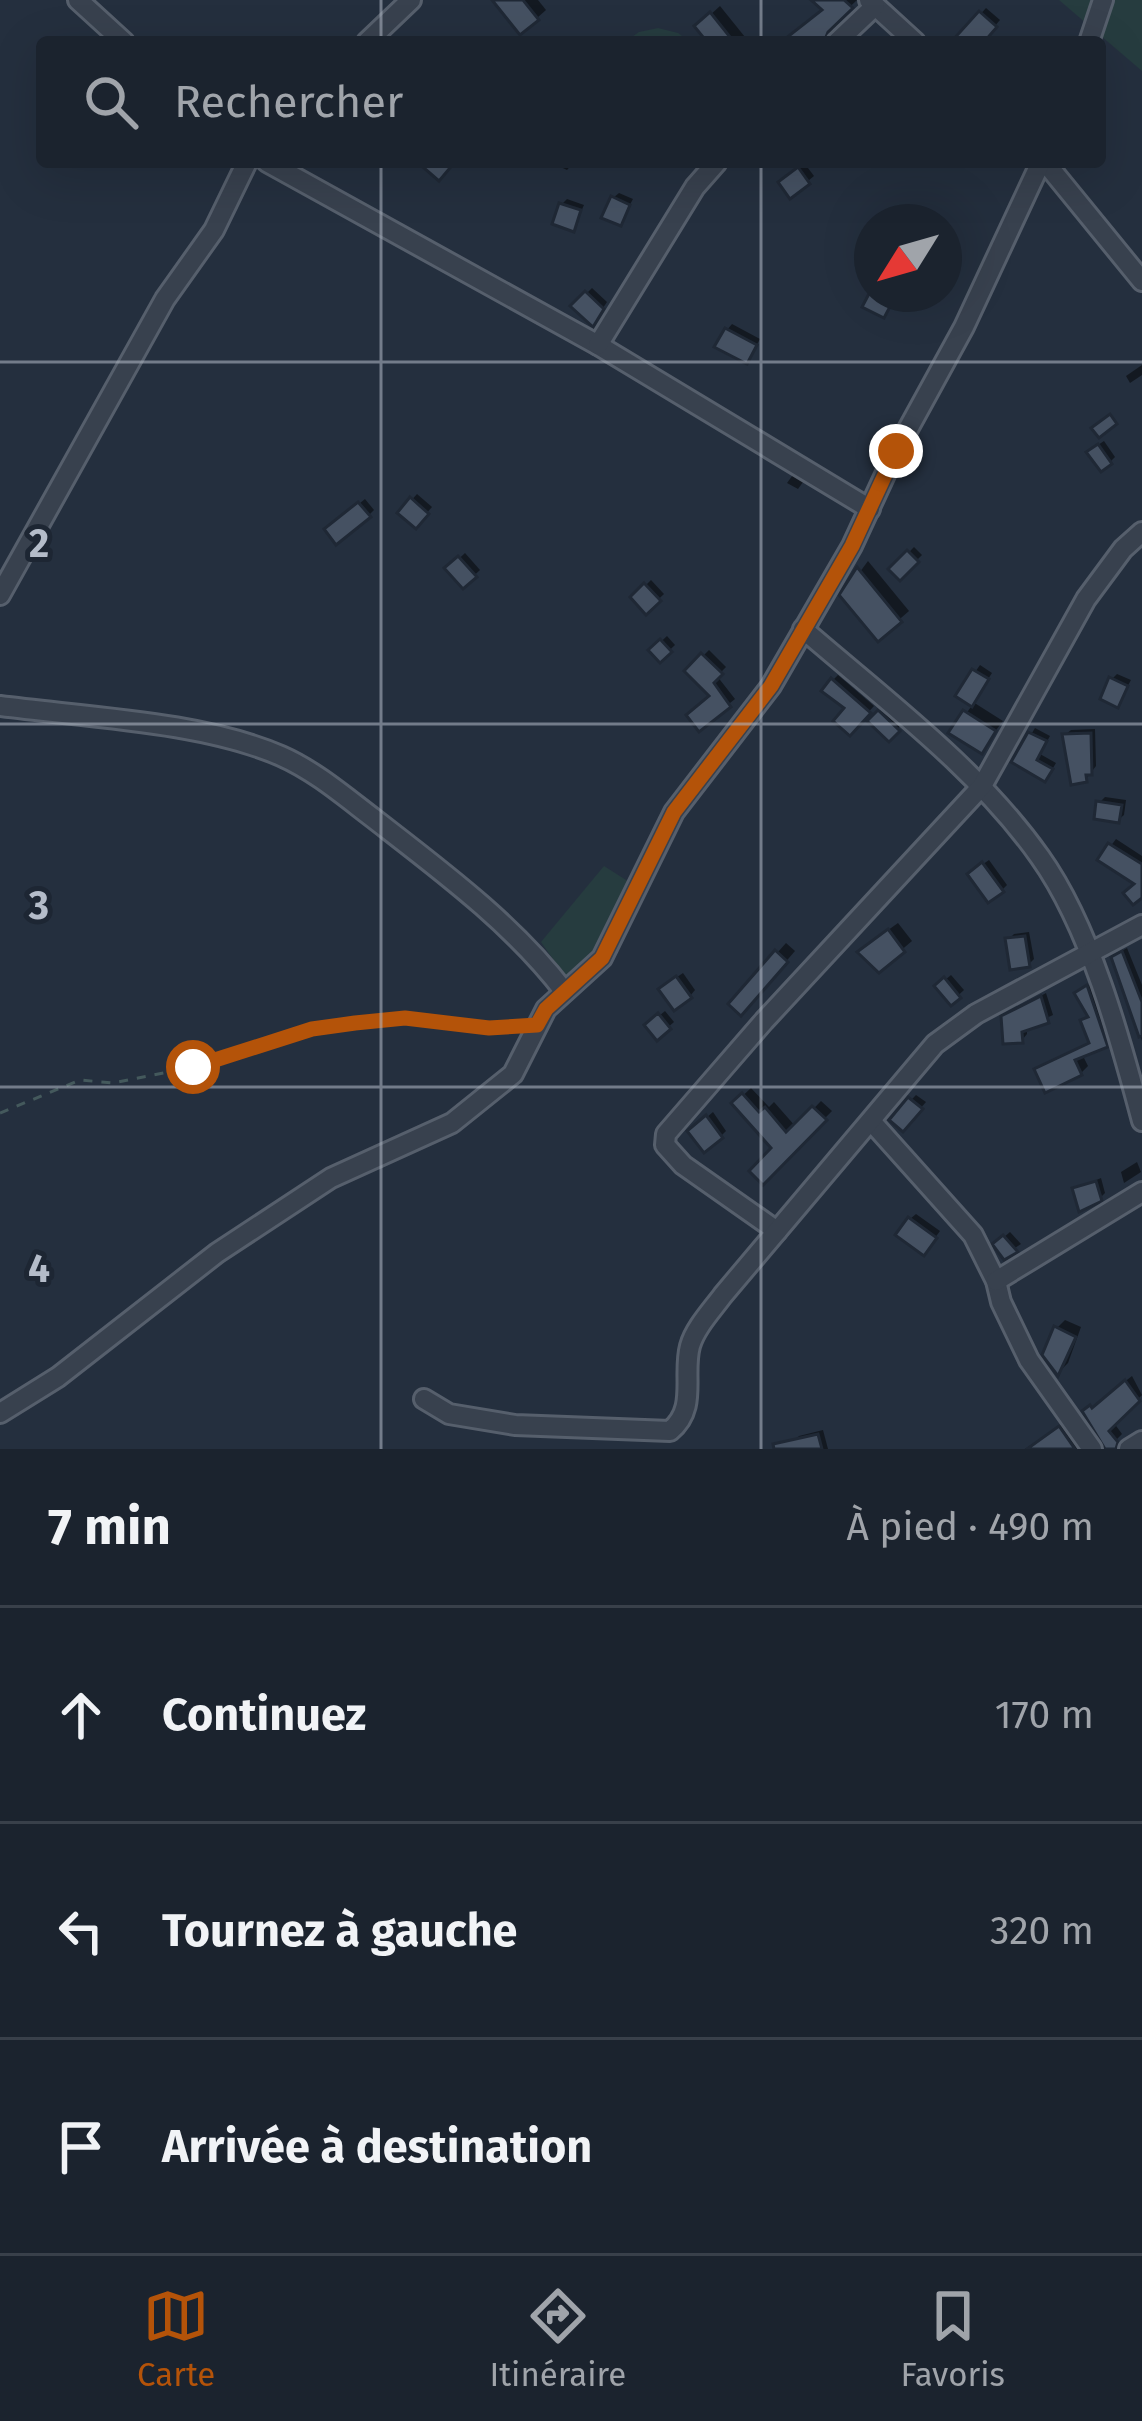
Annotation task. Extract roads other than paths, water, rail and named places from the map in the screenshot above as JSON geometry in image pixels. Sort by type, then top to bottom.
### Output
[{"type":"street","points":[[78,0],[117,36]]},
{"type":"street","points":[[373,36],[411,0]]},
{"type":"street","points":[[1091,36],[1103,0]]},
{"type":"street","points":[[842,36],[872,3],[908,36]]},
{"type":"street","points":[[0,595],[165,299],[214,230],[244,168]]},
{"type":"street","points":[[278,168],[598,345],[870,508]]},
{"type":"street","points":[[598,345],[695,187],[712,168]]},
{"type":"street","points":[[0,1413],[71,1367],[217,1253],[331,1178],[452,1123],[513,1074],[537,1025],[564,991],[602,958],[674,812],[771,686],[870,508],[1040,168]]},
{"type":"street","points":[[1048,168],[1142,281]]},
{"type":"street","points":[[777,1231],[683,1165],[665,1145],[666,1134],[982,786],[1086,599],[1142,532]]},
{"type":"street","points":[[803,629],[982,786],[1042,859],[1091,955],[1142,1120]]},
{"type":"street","points":[[0,706],[107,717],[219,737],[280,756],[320,778],[422,856],[538,957],[564,991]]},
{"type":"street","points":[[424,1399],[449,1414],[515,1425],[670,1431],[685,1411],[694,1336],[723,1295],[934,1044],[976,1014],[1142,925]]},
{"type":"street","points":[[871,1121],[973,1235],[1029,1360],[1092,1449]]},
{"type":"street","points":[[997,1281],[1142,1192]]},
{"type":"street","points":[[1129,1449],[1142,1441]]}]
